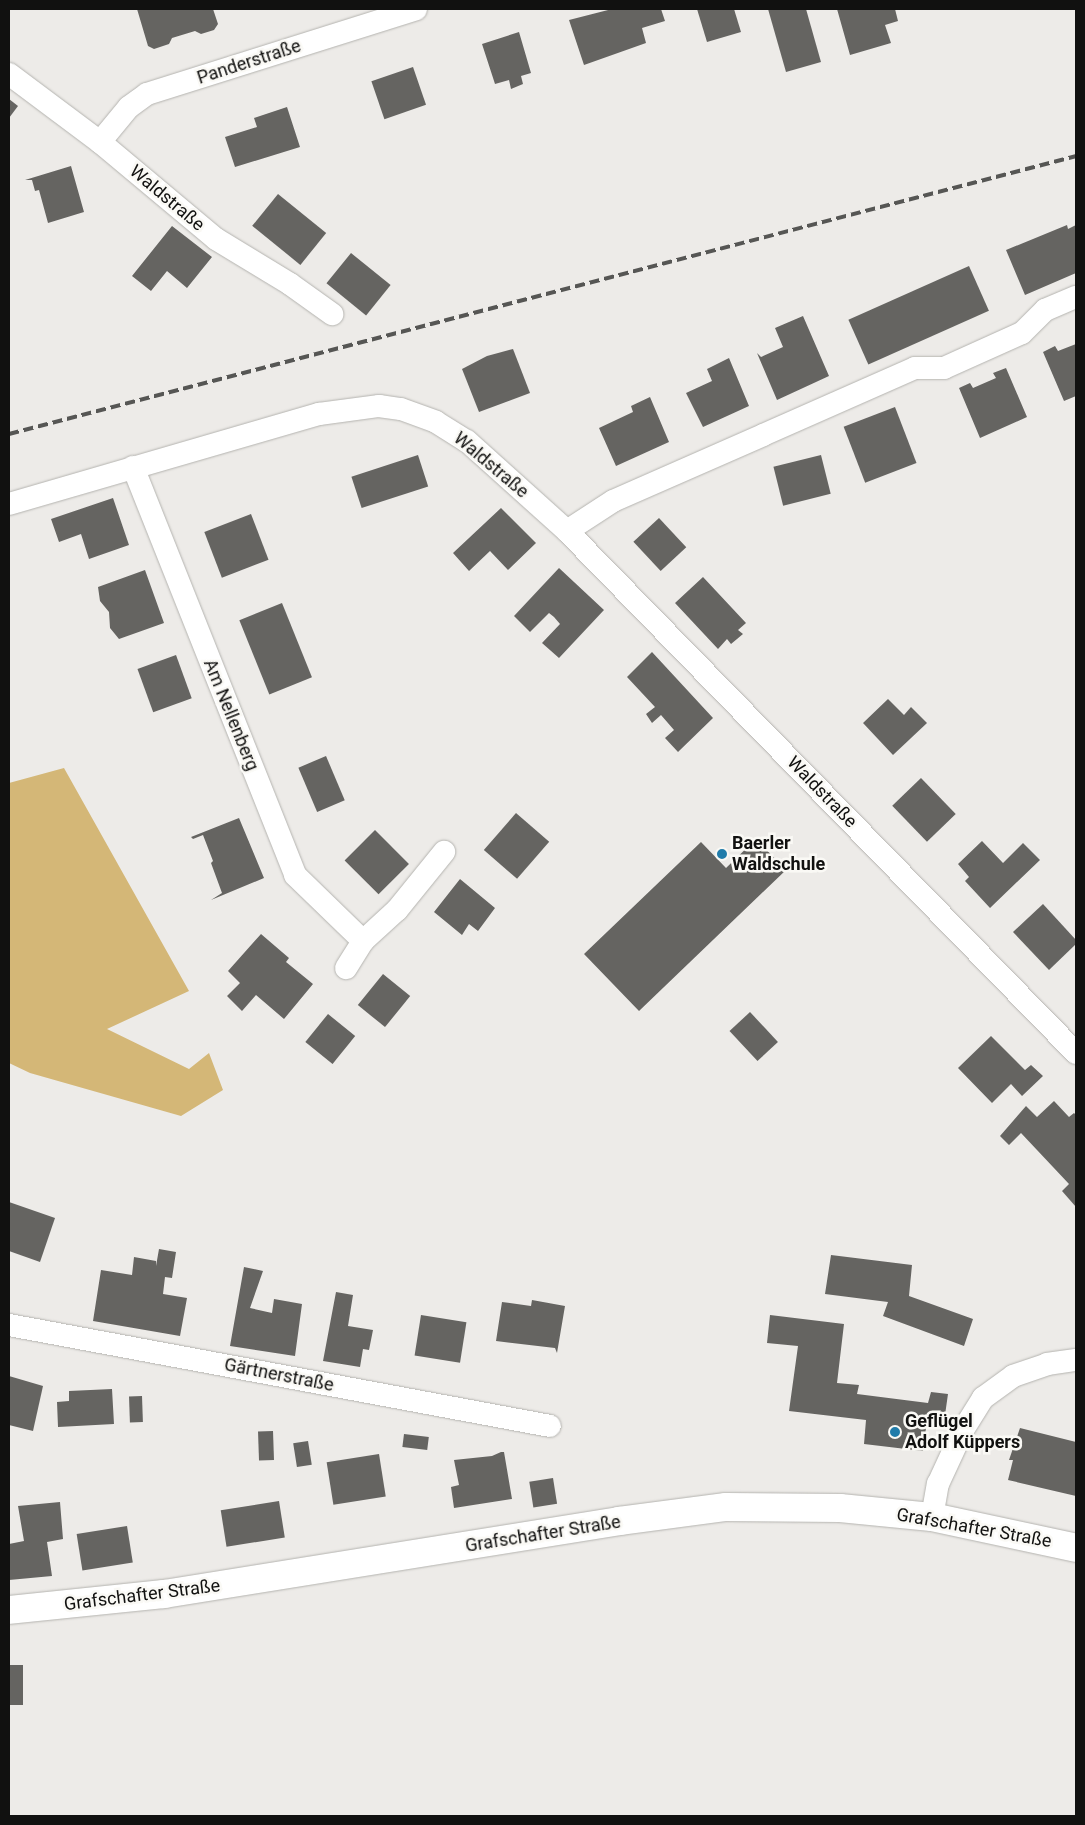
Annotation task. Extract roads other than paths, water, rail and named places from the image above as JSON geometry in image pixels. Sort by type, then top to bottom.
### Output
[{"type":"main road","name":"Grafschafter Straße","points":[[9,1610],[164,1594],[619,1521],[726,1507],[840,1508],[932,1517],[1076,1548]]},
{"type":"street","name":"Panderstraße","points":[[100,142],[129,107],[147,94],[416,9]]},
{"type":"street","name":"Waldstraße","points":[[9,74],[100,142],[216,239],[290,284],[332,314]]},
{"type":"street","points":[[568,531],[613,501],[915,368],[944,368],[1022,333],[1045,310],[1076,296]]},
{"type":"street","name":"Waldstraße","points":[[132,467],[319,414],[379,406],[401,409],[436,422],[467,441],[568,531],[1076,1053]]},
{"type":"street","points":[[9,504],[132,467]]},
{"type":"street","name":"Am Nellenberg","points":[[132,467],[295,875],[363,941]]},
{"type":"street","points":[[346,968],[363,941],[397,910],[444,852]]},
{"type":"street","name":"Gärtnerstraße","points":[[9,1325],[550,1426]]},
{"type":"street","points":[[932,1517],[938,1484],[963,1430],[983,1398],[1013,1376],[1046,1364],[1076,1360]]},
{"type":"railway","points":[[9,434],[1076,156]]},
{"type":"place","name":"Baerler Waldschule","points":[[722,854]]},
{"type":"place","name":"Geflügel Adolf Küppers","points":[[895,1432]]}]
